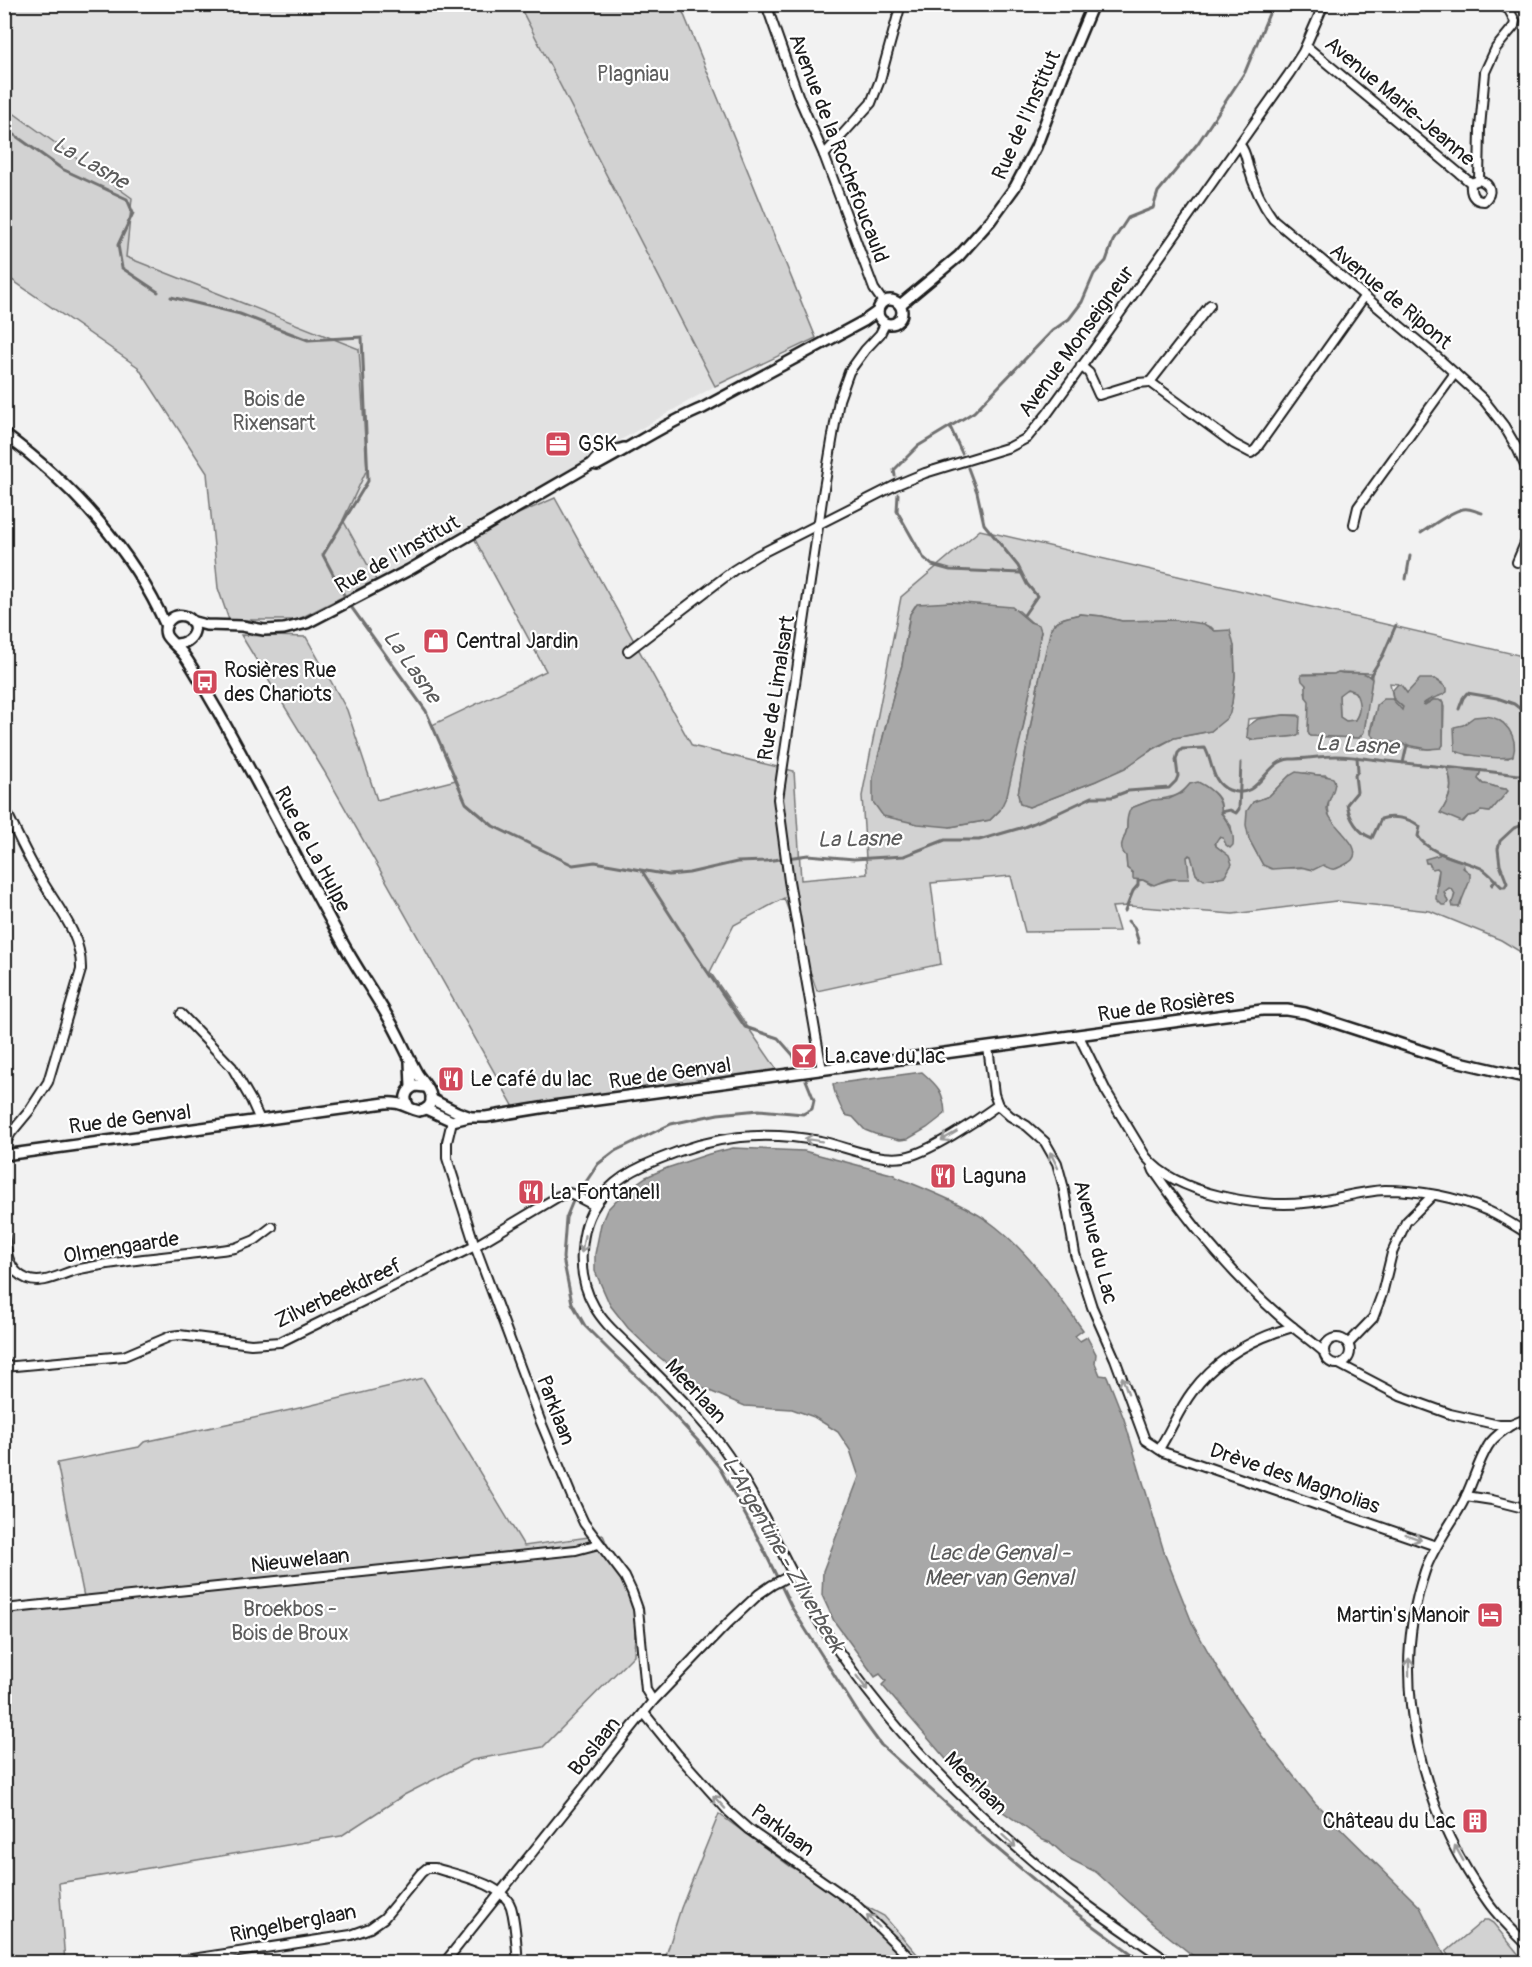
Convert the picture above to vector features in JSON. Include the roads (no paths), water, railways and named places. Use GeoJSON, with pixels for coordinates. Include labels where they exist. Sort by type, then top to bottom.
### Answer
{"type":"FeatureCollection","features":[{"type":"Feature","properties":{"kind":"street","name":"Avenue de la Rochefoucauld"},"geometry":{"type":"LineString","coordinates":[[766,4],[799,98],[824,155],[874,289],[883,302]]}},
{"type":"Feature","properties":{"kind":"street"},"geometry":{"type":"LineString","coordinates":[[824,155],[871,103],[880,80],[901,4]]}},
{"type":"Feature","properties":{"kind":"street","name":"Rue de l'Institut"},"geometry":{"type":"LineString","coordinates":[[900,305],[959,256],[991,220],[1015,187],[1036,147],[1093,4]]}},
{"type":"Feature","properties":{"kind":"street","name":"Avenue Monseigneur"},"geometry":{"type":"LineString","coordinates":[[628,651],[734,570],[758,555],[896,484],[1021,442],[1039,424],[1240,145],[1293,68],[1306,46],[1324,4]]}},
{"type":"Feature","properties":{"kind":"street"},"geometry":{"type":"LineString","coordinates":[[1479,180],[1480,128],[1485,72],[1496,48],[1514,26],[1515,21],[1509,10],[1500,4]]}},
{"type":"Feature","properties":{"kind":"street","name":"Avenue Marie-Jeanne"},"geometry":{"type":"LineString","coordinates":[[1306,46],[1471,183]]}},
{"type":"Feature","properties":{"kind":"street","name":"Avenue de Ripont"},"geometry":{"type":"LineString","coordinates":[[1240,145],[1269,213],[1282,227],[1483,399],[1504,426],[1527,472]]}},
{"type":"Feature","properties":{"kind":"street"},"geometry":{"type":"LineString","coordinates":[[1479,180],[1486,182],[1490,189],[1489,196],[1484,201],[1473,196],[1470,191],[1471,183],[1479,180]]}},
{"type":"Feature","properties":{"kind":"street"},"geometry":{"type":"LineString","coordinates":[[1081,366],[1089,373],[1099,395],[1138,383],[1150,382],[1234,444],[1251,453],[1364,297]]}},
{"type":"Feature","properties":{"kind":"street"},"geometry":{"type":"LineString","coordinates":[[890,300],[900,305],[902,312],[899,319],[885,324],[878,311],[883,302],[890,300]]}},
{"type":"Feature","properties":{"kind":"street"},"geometry":{"type":"LineString","coordinates":[[1150,382],[1210,304]]}},
{"type":"Feature","properties":{"kind":"street","name":"Rue de l'Institut"},"geometry":{"type":"LineString","coordinates":[[191,621],[206,625],[274,630],[307,623],[409,570],[592,464],[597,465],[854,327],[878,311]]}},
{"type":"Feature","properties":{"kind":"street","name":"Rue de Limalsart"},"geometry":{"type":"LineString","coordinates":[[822,1070],[784,850],[778,799],[779,786],[818,525],[841,393],[849,372],[885,324]]}},
{"type":"Feature","properties":{"kind":"street"},"geometry":{"type":"LineString","coordinates":[[1354,524],[1358,507],[1455,374]]}},
{"type":"Feature","properties":{"kind":"street"},"geometry":{"type":"LineString","coordinates":[[4,434],[42,463],[81,501],[119,546],[159,610],[166,626],[168,639],[175,644],[182,644],[206,625]]}},
{"type":"Feature","properties":{"kind":"street"},"geometry":{"type":"LineString","coordinates":[[1517,562],[1527,536]]}},
{"type":"Feature","properties":{"kind":"street"},"geometry":{"type":"LineString","coordinates":[[159,610],[174,617],[185,616],[191,621],[194,627],[186,658]]}},
{"type":"Feature","properties":{"kind":"street"},"geometry":{"type":"LineString","coordinates":[[166,626],[174,617]]}},
{"type":"Feature","properties":{"kind":"street","name":"Rue de La Hulpe"},"geometry":{"type":"LineString","coordinates":[[175,644],[186,658],[249,766],[341,940],[391,1023],[425,1087]]}},
{"type":"Feature","properties":{"kind":"street"},"geometry":{"type":"LineString","coordinates":[[4,807],[28,858],[76,937],[82,959],[62,1041],[48,1082],[4,1146]]}},
{"type":"Feature","properties":{"kind":"street","name":"Rue de Rosières"},"geometry":{"type":"LineString","coordinates":[[802,1073],[1262,1010],[1287,1010],[1447,1059],[1527,1078]]}},
{"type":"Feature","properties":{"kind":"street"},"geometry":{"type":"LineString","coordinates":[[181,1014],[232,1067],[260,1120]]}},
{"type":"Feature","properties":{"kind":"street"},"geometry":{"type":"LineString","coordinates":[[1079,1036],[1106,1091],[1179,1208],[1242,1280],[1324,1352],[1329,1361],[1400,1396],[1450,1414],[1490,1424],[1511,1425]]}},
{"type":"Feature","properties":{"kind":"street"},"geometry":{"type":"LineString","coordinates":[[988,1047],[994,1095],[998,1105]]}},
{"type":"Feature","properties":{"kind":"street","name":"Rue de La Hulpe"},"geometry":{"type":"LineString","coordinates":[[409,1057],[409,1091]]}},
{"type":"Feature","properties":{"kind":"street","name":"Rue de Genval"},"geometry":{"type":"LineString","coordinates":[[432,1099],[456,1112],[486,1117],[802,1073]]}},
{"type":"Feature","properties":{"kind":"street"},"geometry":{"type":"LineString","coordinates":[[421,1085],[429,1090],[432,1099],[426,1108],[419,1111],[394,1102],[421,1085]]}},
{"type":"Feature","properties":{"kind":"street"},"geometry":{"type":"LineString","coordinates":[[408,1106],[409,1091]]}},
{"type":"Feature","properties":{"kind":"street","name":"Rue de Genval"},"geometry":{"type":"LineString","coordinates":[[4,1155],[394,1102]]}},
{"type":"Feature","properties":{"kind":"street","name":"Meerlaan"},"geometry":{"type":"LineString","coordinates":[[998,1105],[921,1152],[904,1157],[870,1154],[822,1142],[784,1136],[754,1135],[716,1139],[688,1146],[642,1166],[618,1180],[607,1190],[588,1220],[580,1250],[581,1269],[595,1308],[607,1324],[687,1403],[719,1442],[759,1505],[793,1574],[824,1629],[859,1680],[895,1725],[947,1781],[1011,1842],[1065,1888],[1168,1962]]}},
{"type":"Feature","properties":{"kind":"street","name":"Avenue du Lac"},"geometry":{"type":"LineString","coordinates":[[998,1105],[1045,1142],[1057,1163],[1076,1254],[1092,1307],[1115,1359],[1145,1440]]}},
{"type":"Feature","properties":{"kind":"street"},"geometry":{"type":"LineString","coordinates":[[426,1108],[452,1121]]}},
{"type":"Feature","properties":{"kind":"street","name":"Rue de Genval"},"geometry":{"type":"LineString","coordinates":[[452,1121],[471,1116]]}},
{"type":"Feature","properties":{"kind":"street","name":"Parklaan"},"geometry":{"type":"LineString","coordinates":[[452,1121],[447,1142],[447,1158],[475,1246],[567,1486],[584,1523],[625,1577],[632,1592],[638,1609],[646,1690],[653,1701]]}},
{"type":"Feature","properties":{"kind":"street"},"geometry":{"type":"LineString","coordinates":[[1152,1164],[1192,1186],[1246,1201],[1303,1203],[1384,1190],[1433,1195],[1487,1210],[1527,1234]]}},
{"type":"Feature","properties":{"kind":"street","name":"Zilverbeekdreef"},"geometry":{"type":"LineString","coordinates":[[4,1367],[124,1356],[171,1336],[179,1335],[251,1344],[280,1342],[475,1246],[559,1196],[572,1194],[595,1206]]}},
{"type":"Feature","properties":{"kind":"street"},"geometry":{"type":"LineString","coordinates":[[1344,1342],[1373,1318],[1382,1294],[1392,1253],[1406,1222],[1433,1195]]}},
{"type":"Feature","properties":{"kind":"street","name":"Olmengaarde"},"geometry":{"type":"LineString","coordinates":[[4,1232],[7,1257],[11,1266],[17,1274],[36,1281],[46,1280],[76,1269],[105,1264],[235,1248],[255,1240],[272,1227]]}},
{"type":"Feature","properties":{"kind":"street"},"geometry":{"type":"LineString","coordinates":[[1159,1449],[1192,1392],[1218,1364],[1256,1340],[1293,1327]]}},
{"type":"Feature","properties":{"kind":"street"},"geometry":{"type":"LineString","coordinates":[[1312,1341],[1329,1341],[1337,1338],[1344,1342],[1350,1351],[1348,1358],[1339,1364]]}},
{"type":"Feature","properties":{"kind":"street"},"geometry":{"type":"LineString","coordinates":[[1324,1352],[1329,1341]]}},
{"type":"Feature","properties":{"kind":"street"},"geometry":{"type":"LineString","coordinates":[[1348,1358],[1365,1378]]}},
{"type":"Feature","properties":{"kind":"street"},"geometry":{"type":"LineString","coordinates":[[1527,1418],[1511,1425],[1488,1445],[1466,1496],[1436,1546],[1425,1570],[1413,1614],[1410,1637],[1409,1693],[1420,1760],[1437,1808],[1460,1856],[1489,1903],[1527,1946]]}},
{"type":"Feature","properties":{"kind":"street","name":"Drève des Magnolias"},"geometry":{"type":"LineString","coordinates":[[1145,1440],[1175,1456],[1436,1546]]}},
{"type":"Feature","properties":{"kind":"street"},"geometry":{"type":"LineString","coordinates":[[1466,1496],[1527,1509]]}},
{"type":"Feature","properties":{"kind":"street","name":"Nieuwelaan"},"geometry":{"type":"LineString","coordinates":[[4,1609],[576,1550],[599,1544]]}},
{"type":"Feature","properties":{"kind":"street","name":"Boslaan"},"geometry":{"type":"LineString","coordinates":[[445,1962],[653,1701],[728,1623],[772,1585],[793,1574]]}},
{"type":"Feature","properties":{"kind":"street","name":"Parklaan"},"geometry":{"type":"LineString","coordinates":[[644,1713],[729,1812],[748,1829],[854,1903],[914,1962]]}},
{"type":"Feature","properties":{"kind":"street","name":"Ringelberglaan"},"geometry":{"type":"LineString","coordinates":[[172,1962],[351,1935],[370,1928],[384,1918],[427,1868],[435,1868],[483,1883],[500,1892]]}},
{"type":"Feature","properties":{"kind":"street"},"geometry":{"type":"LineString","coordinates":[[500,1892],[510,1905],[518,1962]]}},
{"type":"Feature","properties":{"kind":"water"},"geometry":{"type":"Polygon","coordinates":[[[951,602],[1012,607],[1030,622],[1039,625],[1041,631],[1023,728],[1007,795],[1000,810],[990,820],[950,827],[918,824],[883,816],[873,802],[873,778],[902,665],[910,614],[917,604],[951,602]]]}},
{"type":"Feature","properties":{"kind":"water"},"geometry":{"type":"Polygon","coordinates":[[[1080,614],[1122,621],[1175,620],[1204,624],[1215,631],[1230,630],[1234,646],[1235,676],[1230,713],[1211,731],[1174,738],[1154,748],[1125,768],[1029,807],[1020,804],[1018,794],[1051,628],[1060,620],[1080,614]]]}},
{"type":"Feature","properties":{"kind":"water"},"geometry":{"type":"Polygon","coordinates":[[[1338,672],[1360,673],[1372,679],[1364,732],[1359,738],[1310,736],[1308,732],[1309,701],[1306,697],[1306,685],[1301,675],[1338,672]],[[1347,689],[1339,695],[1340,717],[1346,721],[1355,720],[1359,710],[1355,692],[1347,689]]]}},
{"type":"Feature","properties":{"kind":"water"},"geometry":{"type":"Polygon","coordinates":[[[1420,679],[1435,679],[1447,688],[1444,694],[1423,704],[1433,700],[1443,703],[1443,745],[1441,748],[1428,749],[1376,739],[1371,734],[1377,705],[1384,699],[1392,699],[1402,710],[1403,707],[1393,698],[1392,691],[1398,684],[1407,693],[1420,679]]]}},
{"type":"Feature","properties":{"kind":"water"},"geometry":{"type":"Polygon","coordinates":[[[1284,715],[1300,716],[1299,735],[1254,740],[1247,737],[1248,726],[1258,719],[1284,715]]]}},
{"type":"Feature","properties":{"kind":"water"},"geometry":{"type":"Polygon","coordinates":[[[1485,716],[1499,720],[1509,729],[1514,742],[1513,756],[1484,757],[1455,750],[1454,727],[1463,725],[1474,717],[1485,716]]]}},
{"type":"Feature","properties":{"kind":"water"},"geometry":{"type":"Polygon","coordinates":[[[1447,768],[1481,770],[1478,779],[1483,784],[1508,791],[1490,812],[1481,811],[1468,816],[1462,822],[1440,813],[1447,802],[1450,791],[1447,768]]]}},
{"type":"Feature","properties":{"kind":"water"},"geometry":{"type":"Polygon","coordinates":[[[1296,772],[1333,778],[1335,785],[1327,809],[1333,822],[1350,841],[1355,854],[1351,861],[1338,868],[1332,869],[1323,865],[1313,870],[1301,867],[1272,869],[1263,865],[1249,839],[1246,825],[1247,811],[1253,802],[1269,796],[1296,772]]]}},
{"type":"Feature","properties":{"kind":"water"},"geometry":{"type":"Polygon","coordinates":[[[1198,782],[1211,790],[1218,798],[1221,813],[1232,832],[1233,845],[1230,848],[1223,838],[1219,837],[1215,843],[1229,856],[1232,864],[1225,876],[1204,880],[1196,874],[1189,855],[1187,857],[1188,879],[1168,879],[1154,885],[1133,879],[1133,873],[1127,868],[1126,856],[1122,849],[1131,808],[1152,800],[1169,799],[1182,793],[1190,784],[1198,782]]]}},
{"type":"Feature","properties":{"kind":"water"},"geometry":{"type":"Polygon","coordinates":[[[1441,853],[1464,862],[1463,868],[1470,873],[1470,880],[1459,907],[1453,907],[1455,894],[1452,889],[1449,888],[1444,892],[1448,902],[1446,905],[1442,905],[1436,899],[1439,870],[1432,869],[1425,859],[1441,853]]]}},
{"type":"Feature","properties":{"kind":"water"},"geometry":{"type":"Polygon","coordinates":[[[922,1072],[939,1090],[945,1114],[908,1139],[900,1140],[865,1130],[853,1117],[845,1115],[833,1084],[922,1072]]]}},
{"type":"Feature","properties":{"kind":"water","name":"Lac de Genval - Meer van Genval"},"geometry":{"type":"Polygon","coordinates":[[[733,1148],[804,1151],[895,1175],[986,1220],[1009,1238],[1032,1262],[1083,1330],[1075,1336],[1080,1341],[1087,1337],[1096,1354],[1095,1363],[1100,1375],[1107,1376],[1124,1419],[1165,1555],[1193,1625],[1222,1676],[1262,1736],[1315,1803],[1420,1907],[1448,1962],[1201,1962],[1153,1924],[1096,1872],[1068,1858],[1051,1843],[1043,1840],[996,1807],[951,1765],[882,1685],[886,1681],[880,1674],[875,1677],[834,1621],[822,1595],[823,1571],[859,1477],[850,1450],[838,1432],[814,1417],[792,1409],[745,1406],[693,1384],[653,1352],[628,1328],[610,1305],[595,1271],[595,1254],[601,1224],[607,1210],[624,1192],[646,1177],[667,1168],[733,1148]]]}},
{"type":"Feature","properties":{"kind":"waterway"},"geometry":{"type":"LineString","coordinates":[[895,476],[894,470],[918,446],[974,412],[1052,331],[1069,319],[1082,302],[1094,274],[1106,261],[1113,241],[1128,218],[1153,208],[1158,192],[1198,143],[1245,72],[1273,4]]}},
{"type":"Feature","properties":{"kind":"waterway","name":"La Lasne"},"geometry":{"type":"LineString","coordinates":[[4,124],[9,131],[62,169],[127,199],[133,213],[118,245],[122,268],[158,292]]}},
{"type":"Feature","properties":{"kind":"waterway","name":"La Lasne"},"geometry":{"type":"LineString","coordinates":[[171,297],[240,314],[308,340],[362,337],[368,481],[323,555],[345,597]]}},
{"type":"Feature","properties":{"kind":"waterway"},"geometry":{"type":"LineString","coordinates":[[950,427],[962,453]]}},
{"type":"Feature","properties":{"kind":"waterway"},"geometry":{"type":"LineString","coordinates":[[968,468],[977,492],[984,524],[1018,566],[1027,584],[1037,596],[1024,615]]}},
{"type":"Feature","properties":{"kind":"waterway"},"geometry":{"type":"LineString","coordinates":[[898,494],[897,511],[923,557],[932,565],[950,570],[1021,573]]}},
{"type":"Feature","properties":{"kind":"waterway"},"geometry":{"type":"LineString","coordinates":[[1421,533],[1458,510],[1468,509],[1482,513]]}},
{"type":"Feature","properties":{"kind":"waterway"},"geometry":{"type":"LineString","coordinates":[[1406,579],[1410,556]]}},
{"type":"Feature","properties":{"kind":"waterway","name":"La Lasne"},"geometry":{"type":"LineString","coordinates":[[352,608],[426,711],[466,803],[493,826],[573,865],[595,862],[669,875],[737,862],[766,861],[808,855],[854,859],[904,856],[945,840],[979,840],[1024,827],[1092,797],[1112,797],[1128,791],[1169,788],[1178,776],[1176,760],[1182,749],[1205,748],[1219,782],[1223,787],[1239,792],[1255,786],[1281,761],[1330,756],[1358,757],[1528,776]]}},
{"type":"Feature","properties":{"kind":"waterway"},"geometry":{"type":"LineString","coordinates":[[1370,676],[1383,655],[1396,625]]}},
{"type":"Feature","properties":{"kind":"waterway"},"geometry":{"type":"LineString","coordinates":[[1459,709],[1467,693],[1497,698],[1514,704],[1528,715]]}},
{"type":"Feature","properties":{"kind":"waterway"},"geometry":{"type":"LineString","coordinates":[[1403,763],[1407,745]]}},
{"type":"Feature","properties":{"kind":"waterway"},"geometry":{"type":"LineString","coordinates":[[1357,757],[1358,771],[1355,775],[1357,792],[1347,804],[1355,824],[1362,833],[1372,838],[1381,819],[1390,817],[1407,819],[1420,827],[1418,836],[1430,847],[1446,856],[1481,868],[1502,887],[1505,887],[1507,883],[1500,865],[1498,849],[1500,841],[1514,828],[1528,823]]}},
{"type":"Feature","properties":{"kind":"waterway"},"geometry":{"type":"LineString","coordinates":[[1221,812],[1230,810],[1236,813],[1239,809],[1241,763]]}},
{"type":"Feature","properties":{"kind":"waterway"},"geometry":{"type":"LineString","coordinates":[[1528,791],[1524,801],[1528,804]]}},
{"type":"Feature","properties":{"kind":"waterway","name":"L'Argentine - Zilverbeek"},"geometry":{"type":"LineString","coordinates":[[642,871],[745,1027],[778,1038],[793,1055],[799,1068]]}},
{"type":"Feature","properties":{"kind":"waterway"},"geometry":{"type":"LineString","coordinates":[[1492,885],[1496,880]]}},
{"type":"Feature","properties":{"kind":"waterway"},"geometry":{"type":"LineString","coordinates":[[1125,911],[1138,881]]}},
{"type":"Feature","properties":{"kind":"waterway"},"geometry":{"type":"LineString","coordinates":[[1128,921],[1134,927],[1139,943]]}},
{"type":"Feature","properties":{"kind":"waterway","name":"L'Argentine - Zilverbeek"},"geometry":{"type":"LineString","coordinates":[[806,1080],[814,1100],[812,1109],[803,1114],[759,1110],[718,1114],[671,1124],[615,1151],[598,1164],[573,1201],[566,1218],[563,1258],[572,1303],[585,1326],[646,1385],[719,1467],[758,1538],[792,1608],[881,1745],[1057,1899],[1143,1962]]}},
{"type":"Feature","properties":{"kind":"place","name":"GSK"},"geometry":{"type":"Point","coordinates":[558,444]}},
{"type":"Feature","properties":{"kind":"place","name":"Central Jardin"},"geometry":{"type":"Point","coordinates":[436,641]}},
{"type":"Feature","properties":{"kind":"place","name":"Rosières Rue des Chariots"},"geometry":{"type":"Point","coordinates":[205,682]}},
{"type":"Feature","properties":{"kind":"place","name":"La cave du lac"},"geometry":{"type":"Point","coordinates":[804,1056]}},
{"type":"Feature","properties":{"kind":"place","name":"Le café du lac"},"geometry":{"type":"Point","coordinates":[451,1079]}},
{"type":"Feature","properties":{"kind":"place","name":"Laguna"},"geometry":{"type":"Point","coordinates":[943,1176]}},
{"type":"Feature","properties":{"kind":"place","name":"La Fontanell"},"geometry":{"type":"Point","coordinates":[531,1192]}},
{"type":"Feature","properties":{"kind":"place","name":"Martin's Manoir"},"geometry":{"type":"Point","coordinates":[1490,1615]}},
{"type":"Feature","properties":{"kind":"place","name":"Château du Lac"},"geometry":{"type":"Point","coordinates":[1475,1821]}},
{"type":"Feature","properties":{"kind":"park label","name":"Plagniau"},"geometry":{"type":"Point","coordinates":[633,74]}},
{"type":"Feature","properties":{"kind":"park label","name":"Bois de Rixensart"},"geometry":{"type":"Point","coordinates":[274,411]}},
{"type":"Feature","properties":{"kind":"park label","name":"Broekbos - Bois de Broux"},"geometry":{"type":"Point","coordinates":[290,1621]}}]}
